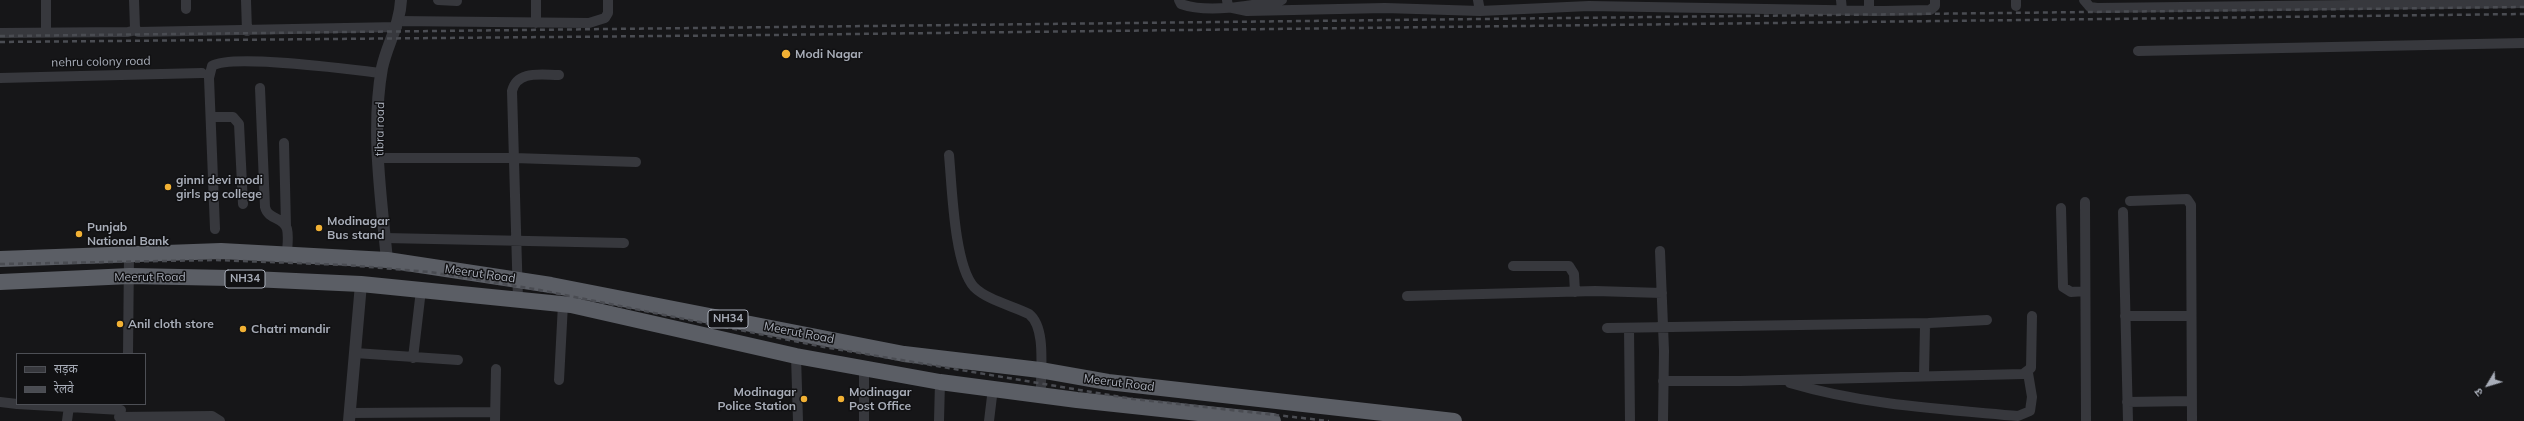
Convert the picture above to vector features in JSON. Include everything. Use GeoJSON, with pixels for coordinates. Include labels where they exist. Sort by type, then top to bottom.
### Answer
{"type":"FeatureCollection","features":[{"type":"Feature","properties":{"kind":"highway","name":"Meerut Road"},"geometry":{"type":"LineString","coordinates":[[0,259],[221,251],[387,260],[517,280],[904,354],[1040,370],[1097,381],[1454,421]]}},
{"type":"Feature","properties":{"kind":"highway","name":"Meerut Road"},"geometry":{"type":"LineString","coordinates":[[0,282],[130,276],[230,278],[361,284],[562,304],[796,356],[940,382],[1096,402],[1273,421]]}},
{"type":"Feature","properties":{"kind":"highway"},"geometry":{"type":"LineString","coordinates":[[1096,402],[1097,381]]}},
{"type":"Feature","properties":{"kind":"street"},"geometry":{"type":"LineString","coordinates":[[46,0],[46,33]]}},
{"type":"Feature","properties":{"kind":"street"},"geometry":{"type":"LineString","coordinates":[[134,0],[136,30]]}},
{"type":"Feature","properties":{"kind":"street"},"geometry":{"type":"LineString","coordinates":[[246,0],[247,31]]}},
{"type":"Feature","properties":{"kind":"street","name":"tibra road"},"geometry":{"type":"LineString","coordinates":[[387,260],[377,139],[382,73],[398,24],[401,0]]}},
{"type":"Feature","properties":{"kind":"street"},"geometry":{"type":"LineString","coordinates":[[438,0],[457,1]]}},
{"type":"Feature","properties":{"kind":"street"},"geometry":{"type":"LineString","coordinates":[[536,0],[536,23]]}},
{"type":"Feature","properties":{"kind":"street"},"geometry":{"type":"LineString","coordinates":[[0,33],[128,32],[136,30],[138,32],[247,31],[398,24],[600,22],[608,14],[608,0]]}},
{"type":"Feature","properties":{"kind":"street"},"geometry":{"type":"LineString","coordinates":[[1179,0],[1181,4],[1187,7],[1282,0]]}},
{"type":"Feature","properties":{"kind":"street"},"geometry":{"type":"LineString","coordinates":[[1478,0],[1480,11]]}},
{"type":"Feature","properties":{"kind":"street"},"geometry":{"type":"LineString","coordinates":[[1869,0],[1869,11]]}},
{"type":"Feature","properties":{"kind":"street"},"geometry":{"type":"LineString","coordinates":[[1228,3],[1247,10],[1385,8],[1480,11],[1502,5],[1589,3],[1841,5],[1869,11],[1930,10],[1935,6],[1935,0]]}},
{"type":"Feature","properties":{"kind":"street"},"geometry":{"type":"LineString","coordinates":[[2084,0],[2090,7],[2097,8],[2323,2],[2523,2]]}},
{"type":"Feature","properties":{"kind":"street"},"geometry":{"type":"LineString","coordinates":[[2138,51],[2524,43]]}},
{"type":"Feature","properties":{"kind":"street"},"geometry":{"type":"LineString","coordinates":[[215,229],[212,117],[208,78],[209,70],[216,63],[288,63],[382,73]]}},
{"type":"Feature","properties":{"kind":"street","name":"nehru colony road"},"geometry":{"type":"LineString","coordinates":[[0,78],[202,73]]}},
{"type":"Feature","properties":{"kind":"street"},"geometry":{"type":"LineString","coordinates":[[518,300],[512,90],[514,82],[526,76],[559,75]]}},
{"type":"Feature","properties":{"kind":"street"},"geometry":{"type":"LineString","coordinates":[[260,88],[265,208],[270,217],[286,226]]}},
{"type":"Feature","properties":{"kind":"street"},"geometry":{"type":"LineString","coordinates":[[212,117],[233,117],[239,124],[243,204]]}},
{"type":"Feature","properties":{"kind":"street"},"geometry":{"type":"LineString","coordinates":[[284,143],[287,255]]}},
{"type":"Feature","properties":{"kind":"street"},"geometry":{"type":"LineString","coordinates":[[949,155],[954,220],[967,276],[980,292],[1035,318],[1040,336],[1041,395]]}},
{"type":"Feature","properties":{"kind":"street"},"geometry":{"type":"LineString","coordinates":[[378,158],[514,158],[636,162]]}},
{"type":"Feature","properties":{"kind":"street"},"geometry":{"type":"LineString","coordinates":[[2130,201],[2182,199],[2190,202],[2192,209],[2192,421]]}},
{"type":"Feature","properties":{"kind":"street"},"geometry":{"type":"LineString","coordinates":[[2085,202],[2086,421]]}},
{"type":"Feature","properties":{"kind":"street"},"geometry":{"type":"LineString","coordinates":[[2061,208],[2063,288],[2072,292],[2085,291]]}},
{"type":"Feature","properties":{"kind":"street"},"geometry":{"type":"LineString","coordinates":[[2123,212],[2128,421]]}},
{"type":"Feature","properties":{"kind":"street"},"geometry":{"type":"LineString","coordinates":[[384,238],[624,243]]}},
{"type":"Feature","properties":{"kind":"street"},"geometry":{"type":"LineString","coordinates":[[1660,251],[1663,328],[1663,421]]}},
{"type":"Feature","properties":{"kind":"street"},"geometry":{"type":"LineString","coordinates":[[128,353],[130,276],[129,254]]}},
{"type":"Feature","properties":{"kind":"street"},"geometry":{"type":"LineString","coordinates":[[1513,266],[1570,266],[1574,274],[1575,292]]}},
{"type":"Feature","properties":{"kind":"street"},"geometry":{"type":"LineString","coordinates":[[361,284],[350,417],[495,416],[496,369]]}},
{"type":"Feature","properties":{"kind":"street"},"geometry":{"type":"LineString","coordinates":[[413,358],[422,290]]}},
{"type":"Feature","properties":{"kind":"street"},"geometry":{"type":"LineString","coordinates":[[1408,296],[1575,292],[1662,293]]}},
{"type":"Feature","properties":{"kind":"street"},"geometry":{"type":"LineString","coordinates":[[559,380],[562,304]]}},
{"type":"Feature","properties":{"kind":"street"},"geometry":{"type":"LineString","coordinates":[[1780,380],[1825,393],[1859,399],[2018,416],[2030,412],[2032,406],[2028,373],[2031,368],[2032,316]]}},
{"type":"Feature","properties":{"kind":"street"},"geometry":{"type":"LineString","coordinates":[[2125,316],[2191,316]]}},
{"type":"Feature","properties":{"kind":"street"},"geometry":{"type":"LineString","coordinates":[[1607,328],[1928,323],[1987,320]]}},
{"type":"Feature","properties":{"kind":"street"},"geometry":{"type":"LineString","coordinates":[[1924,376],[1924,331],[1925,326],[1928,323]]}},
{"type":"Feature","properties":{"kind":"street"},"geometry":{"type":"LineString","coordinates":[[1630,328],[1630,421]]}},
{"type":"Feature","properties":{"kind":"street"},"geometry":{"type":"LineString","coordinates":[[355,353],[458,360]]}},
{"type":"Feature","properties":{"kind":"street"},"geometry":{"type":"LineString","coordinates":[[796,356],[798,421]]}},
{"type":"Feature","properties":{"kind":"street"},"geometry":{"type":"LineString","coordinates":[[863,421],[864,369]]}},
{"type":"Feature","properties":{"kind":"street"},"geometry":{"type":"LineString","coordinates":[[1663,381],[1780,380],[2028,373]]}},
{"type":"Feature","properties":{"kind":"street"},"geometry":{"type":"LineString","coordinates":[[939,421],[940,382]]}},
{"type":"Feature","properties":{"kind":"street"},"geometry":{"type":"LineString","coordinates":[[990,421],[993,388]]}},
{"type":"Feature","properties":{"kind":"street"},"geometry":{"type":"LineString","coordinates":[[2128,402],[2192,401]]}},
{"type":"Feature","properties":{"kind":"street"},"geometry":{"type":"LineString","coordinates":[[0,402],[16,404]]}},
{"type":"Feature","properties":{"kind":"street"},"geometry":{"type":"LineString","coordinates":[[43,405],[69,406],[120,413],[212,416],[220,421]]}},
{"type":"Feature","properties":{"kind":"street"},"geometry":{"type":"LineString","coordinates":[[67,421],[69,406]]}},
{"type":"Feature","properties":{"kind":"railway"},"geometry":{"type":"LineString","coordinates":[[0,36],[2524,7]]}},
{"type":"Feature","properties":{"kind":"railway"},"geometry":{"type":"LineString","coordinates":[[0,42],[769,35],[2524,14]]}},
{"type":"Feature","properties":{"kind":"railway"},"geometry":{"type":"LineString","coordinates":[[0,264],[216,260],[346,265],[430,272],[540,290],[824,347],[1133,399],[1329,421]]}},
{"type":"Feature","properties":{"kind":"place","name":"Modi Nagar"},"geometry":{"type":"Point","coordinates":[786,54]}},
{"type":"Feature","properties":{"kind":"place","name":"ginni devi modi girls pg college"},"geometry":{"type":"Point","coordinates":[168,187]}},
{"type":"Feature","properties":{"kind":"place","name":"Modinagar Bus stand"},"geometry":{"type":"Point","coordinates":[319,228]}},
{"type":"Feature","properties":{"kind":"place","name":"Punjab National Bank"},"geometry":{"type":"Point","coordinates":[79,234]}},
{"type":"Feature","properties":{"kind":"place","name":"Anil cloth store"},"geometry":{"type":"Point","coordinates":[120,324]}},
{"type":"Feature","properties":{"kind":"place","name":"Chatri mandir"},"geometry":{"type":"Point","coordinates":[243,329]}},
{"type":"Feature","properties":{"kind":"place","name":"Modinagar Police Station"},"geometry":{"type":"Point","coordinates":[804,399]}},
{"type":"Feature","properties":{"kind":"place","name":"Modinagar Post Office"},"geometry":{"type":"Point","coordinates":[841,399]}}]}
